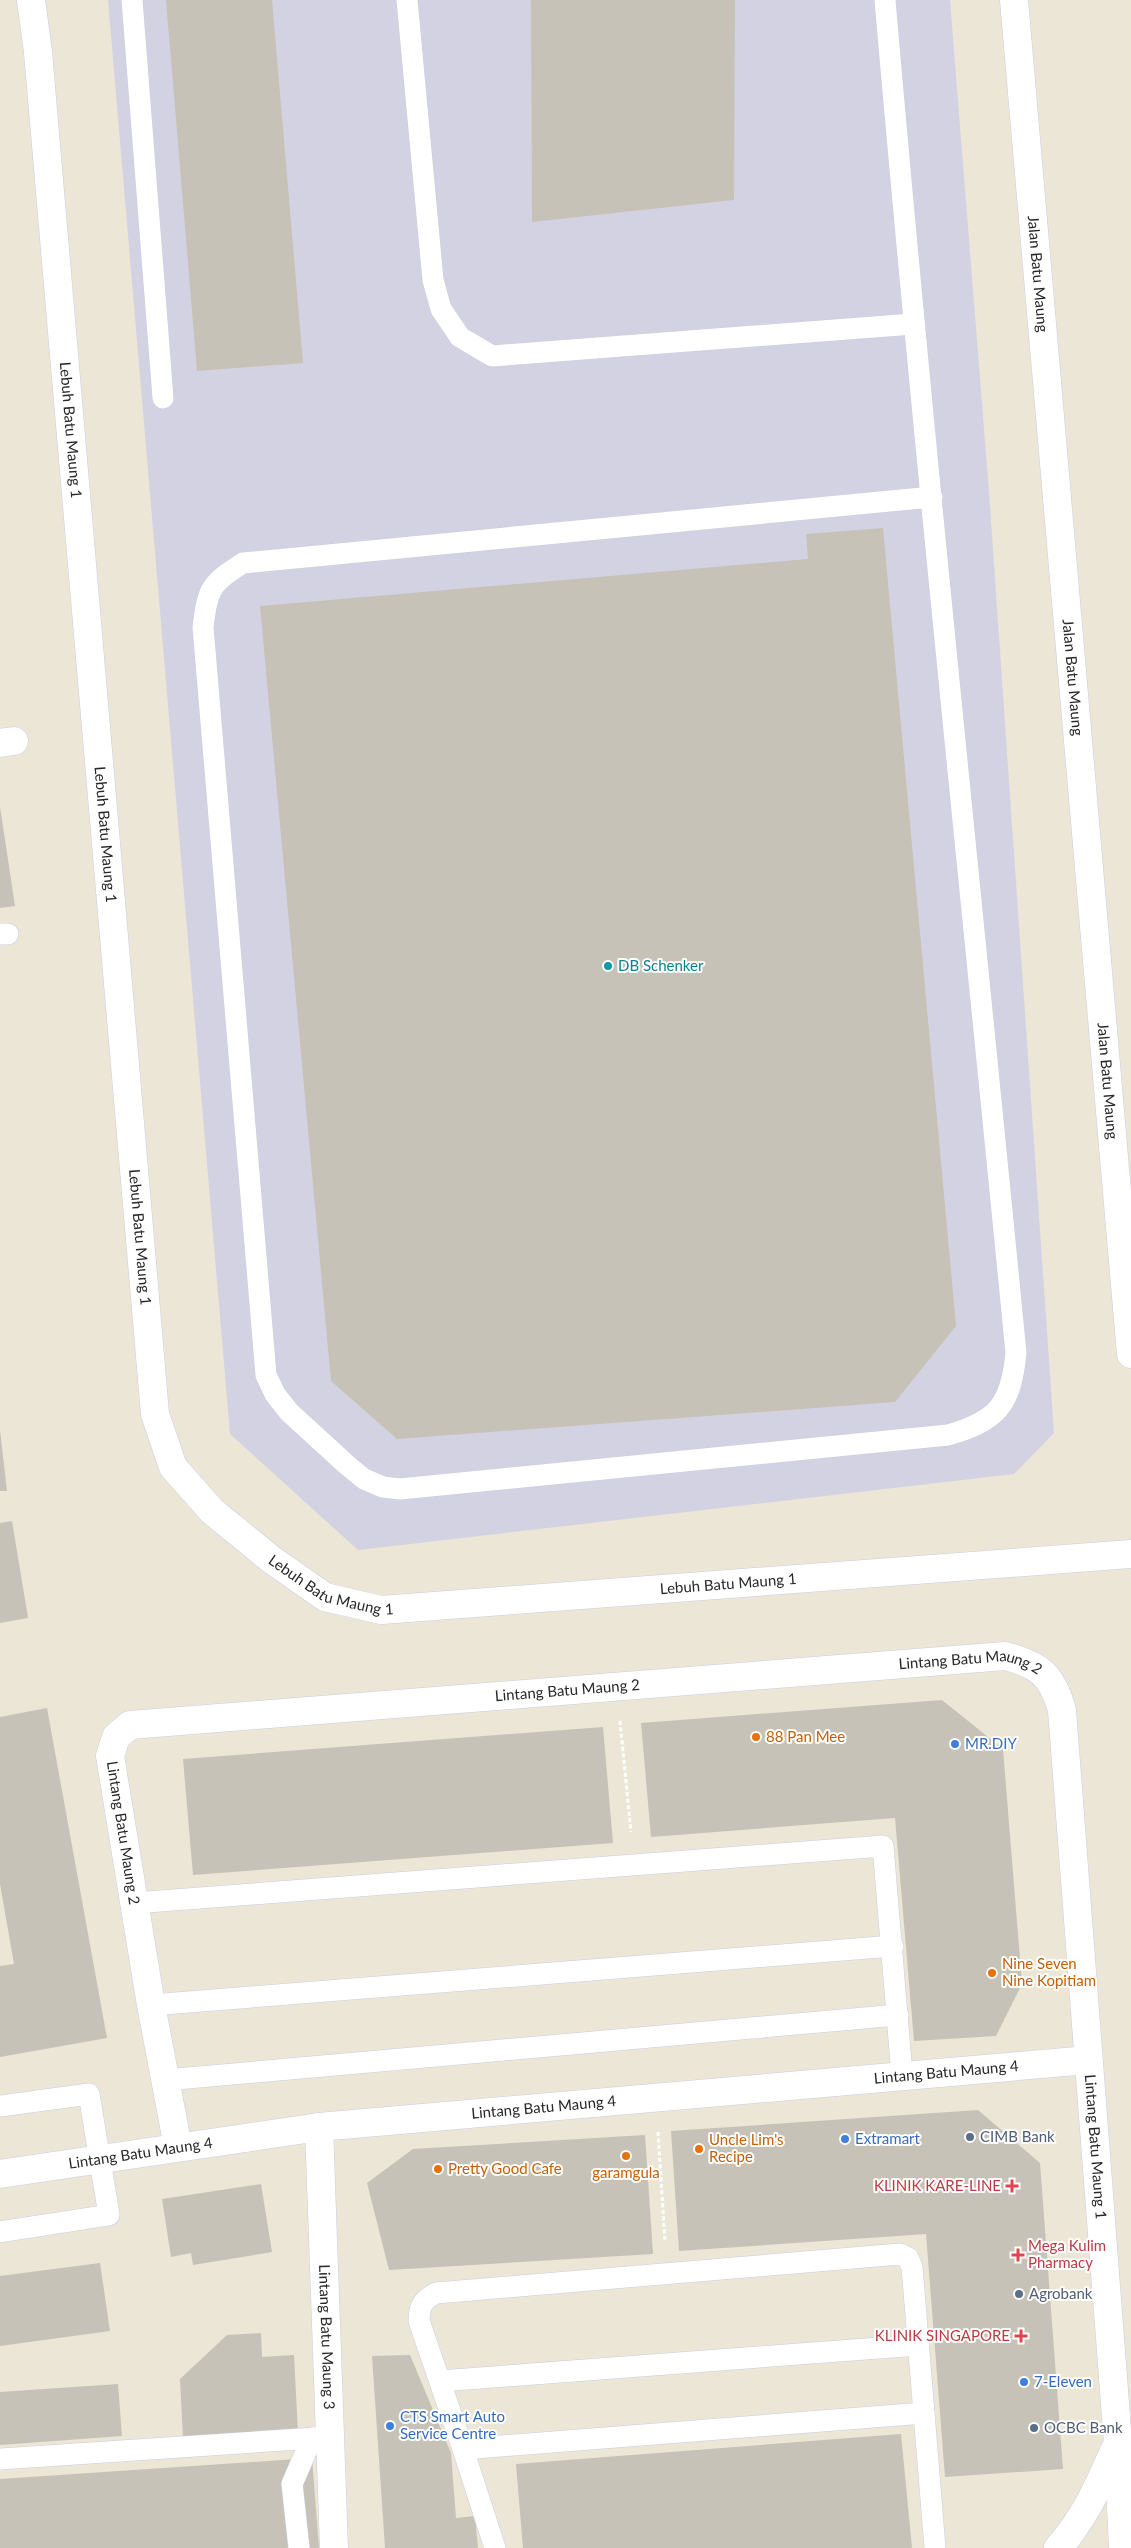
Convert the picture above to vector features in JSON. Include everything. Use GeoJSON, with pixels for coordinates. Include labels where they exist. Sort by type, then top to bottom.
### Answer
{"type":"FeatureCollection","features":[{"type":"Feature","properties":{"kind":"street","name":"Lebuh Batu Maung 1"},"geometry":{"type":"LineString","coordinates":[[31,0],[44,121],[155,1414],[173,1467],[212,1511],[272,1560],[325,1597],[381,1610],[1131,1554]]}},
{"type":"Feature","properties":{"kind":"street","name":"Jalan Batu Maung"},"geometry":{"type":"LineString","coordinates":[[1014,0],[1131,1354]]}},
{"type":"Feature","properties":{"kind":"street","name":"Lintang Batu Maung 2"},"geometry":{"type":"LineString","coordinates":[[178,2147],[151,2005],[110,1756],[116,1737],[130,1725],[1005,1656],[1025,1661],[1044,1672],[1055,1688],[1062,1710],[1088,2060]]}},
{"type":"Feature","properties":{"kind":"street","name":"Lintang Batu Maung 4"},"geometry":{"type":"LineString","coordinates":[[0,2174],[319,2126],[1088,2060]]}},
{"type":"Feature","properties":{"kind":"street","name":"Lintang Batu Maung 1"},"geometry":{"type":"LineString","coordinates":[[1088,2060],[1118,2443],[1123,2548]]}},
{"type":"Feature","properties":{"kind":"street","name":"Lintang Batu Maung 3"},"geometry":{"type":"LineString","coordinates":[[319,2126],[321,2438],[334,2548]]}},
{"type":"Feature","properties":{"kind":"street","name":"Lintang Batu Maung 1"},"geometry":{"type":"LineString","coordinates":[[1058,2548],[1076,2528],[1091,2503],[1118,2443]]}},
{"type":"Feature","properties":{"kind":"lane"},"geometry":{"type":"LineString","coordinates":[[132,0],[164,398]]}},
{"type":"Feature","properties":{"kind":"lane"},"geometry":{"type":"LineString","coordinates":[[408,0],[433,280],[441,309],[460,337],[492,356],[913,324]]}},
{"type":"Feature","properties":{"kind":"lane"},"geometry":{"type":"LineString","coordinates":[[885,0],[913,324],[932,497],[1016,1353],[1013,1382],[999,1408],[976,1427],[948,1436],[400,1489],[383,1487],[364,1479],[289,1412],[275,1394],[266,1375],[203,627],[206,599],[218,579],[243,563],[932,497]]}},
{"type":"Feature","properties":{"kind":"lane"},"geometry":{"type":"LineString","coordinates":[[134,1903],[883,1846],[893,1946],[902,2075]]}},
{"type":"Feature","properties":{"kind":"lane"},"geometry":{"type":"LineString","coordinates":[[151,2005],[893,1946]]}},
{"type":"Feature","properties":{"kind":"lane"},"geometry":{"type":"LineString","coordinates":[[165,2080],[898,2015]]}},
{"type":"Feature","properties":{"kind":"lane"},"geometry":{"type":"LineString","coordinates":[[0,2106],[89,2094],[109,2215],[0,2232]]}},
{"type":"Feature","properties":{"kind":"lane"},"geometry":{"type":"LineString","coordinates":[[495,2548],[419,2321],[419,2310],[422,2303],[436,2293],[900,2254],[908,2258],[912,2266],[935,2548]]}},
{"type":"Feature","properties":{"kind":"lane"},"geometry":{"type":"LineString","coordinates":[[440,2381],[919,2345]]}},
{"type":"Feature","properties":{"kind":"lane"},"geometry":{"type":"LineString","coordinates":[[463,2449],[924,2413]]}},
{"type":"Feature","properties":{"kind":"lane"},"geometry":{"type":"LineString","coordinates":[[0,2459],[321,2438]]}},
{"type":"Feature","properties":{"kind":"lane"},"geometry":{"type":"LineString","coordinates":[[298,2548],[292,2484],[321,2438]]}},
{"type":"Feature","properties":{"kind":"path"},"geometry":{"type":"LineString","coordinates":[[617,1687],[634,1865]]}},
{"type":"Feature","properties":{"kind":"path"},"geometry":{"type":"LineString","coordinates":[[656,2097],[667,2274]]}},
{"type":"Feature","properties":{"kind":"shaded area"},"geometry":{"type":"Polygon","coordinates":[[[108,0],[950,0],[989,492],[1054,1433],[1014,1474],[358,1550],[230,1434],[108,0]]]}},
{"type":"Feature","properties":{"kind":"building"},"geometry":{"type":"Polygon","coordinates":[[[166,0],[272,0],[303,363],[197,371],[166,0]]]}},
{"type":"Feature","properties":{"kind":"building"},"geometry":{"type":"Polygon","coordinates":[[[531,0],[735,0],[734,200],[532,222],[531,0]]]}},
{"type":"Feature","properties":{"kind":"building","name":"DB Schenker"},"geometry":{"type":"Polygon","coordinates":[[[883,528],[956,1326],[895,1402],[397,1439],[331,1381],[260,606],[808,559],[806,534],[883,528]]]}},
{"type":"Feature","properties":{"kind":"building"},"geometry":{"type":"Polygon","coordinates":[[[0,807],[15,906],[0,908],[0,807]]]}},
{"type":"Feature","properties":{"kind":"building"},"geometry":{"type":"Polygon","coordinates":[[[0,1430],[7,1491],[0,1491],[0,1430]]]}},
{"type":"Feature","properties":{"kind":"building"},"geometry":{"type":"Polygon","coordinates":[[[12,1521],[28,1618],[0,1623],[0,1523],[12,1521]]]}},
{"type":"Feature","properties":{"kind":"building"},"geometry":{"type":"Polygon","coordinates":[[[942,1700],[1003,1749],[1022,1984],[996,2036],[914,2041],[895,1818],[651,1837],[641,1723],[942,1700]]]}},
{"type":"Feature","properties":{"kind":"building"},"geometry":{"type":"Polygon","coordinates":[[[47,1708],[107,2038],[0,2057],[0,1966],[14,1964],[0,1884],[0,1717],[47,1708]]]}},
{"type":"Feature","properties":{"kind":"building"},"geometry":{"type":"Polygon","coordinates":[[[603,1727],[613,1843],[193,1875],[183,1759],[603,1727]]]}},
{"type":"Feature","properties":{"kind":"building"},"geometry":{"type":"Polygon","coordinates":[[[978,2110],[1040,2163],[1063,2469],[945,2477],[926,2234],[679,2251],[671,2131],[978,2110]]]}},
{"type":"Feature","properties":{"kind":"building"},"geometry":{"type":"Polygon","coordinates":[[[645,2135],[653,2254],[389,2270],[367,2183],[413,2149],[645,2135]]]}},
{"type":"Feature","properties":{"kind":"building"},"geometry":{"type":"Polygon","coordinates":[[[261,2184],[272,2252],[193,2265],[191,2253],[171,2257],[162,2199],[261,2184]]]}},
{"type":"Feature","properties":{"kind":"building"},"geometry":{"type":"Polygon","coordinates":[[[100,2263],[110,2331],[0,2346],[0,2276],[100,2263]]]}},
{"type":"Feature","properties":{"kind":"building"},"geometry":{"type":"Polygon","coordinates":[[[261,2333],[262,2357],[294,2355],[298,2433],[183,2438],[180,2379],[227,2335],[261,2333]]]}},
{"type":"Feature","properties":{"kind":"building"},"geometry":{"type":"Polygon","coordinates":[[[410,2355],[451,2453],[456,2518],[475,2516],[478,2548],[385,2548],[372,2356],[410,2355]]]}},
{"type":"Feature","properties":{"kind":"building"},"geometry":{"type":"Polygon","coordinates":[[[118,2384],[122,2436],[0,2445],[0,2392],[118,2384]]]}},
{"type":"Feature","properties":{"kind":"building"},"geometry":{"type":"Polygon","coordinates":[[[901,2434],[912,2548],[523,2548],[516,2464],[901,2434]]]}},
{"type":"Feature","properties":{"kind":"building"},"geometry":{"type":"Polygon","coordinates":[[[312,2458],[319,2548],[0,2548],[0,2479],[312,2458]]]}},
{"type":"Feature","properties":{"kind":"place","name":"DB Schenker"},"geometry":{"type":"Point","coordinates":[608,966]}},
{"type":"Feature","properties":{"kind":"place","name":"88 Pan Mee"},"geometry":{"type":"Point","coordinates":[756,1737]}},
{"type":"Feature","properties":{"kind":"place","name":"MR.DIY"},"geometry":{"type":"Point","coordinates":[955,1744]}},
{"type":"Feature","properties":{"kind":"place","name":"Nine Seven Nine Kopitiam"},"geometry":{"type":"Point","coordinates":[992,1973]}},
{"type":"Feature","properties":{"kind":"place","name":"CIMB Bank"},"geometry":{"type":"Point","coordinates":[970,2137]}},
{"type":"Feature","properties":{"kind":"place","name":"Extramart"},"geometry":{"type":"Point","coordinates":[845,2139]}},
{"type":"Feature","properties":{"kind":"place","name":"Uncle Lim's Recipe"},"geometry":{"type":"Point","coordinates":[699,2149]}},
{"type":"Feature","properties":{"kind":"place","name":"garamgula"},"geometry":{"type":"Point","coordinates":[626,2156]}},
{"type":"Feature","properties":{"kind":"place","name":"Pretty Good Cafe"},"geometry":{"type":"Point","coordinates":[438,2169]}},
{"type":"Feature","properties":{"kind":"place","name":"KLINIK KARE-LINE"},"geometry":{"type":"Point","coordinates":[1012,2186]}},
{"type":"Feature","properties":{"kind":"place","name":"Mega Kulim Pharmacy"},"geometry":{"type":"Point","coordinates":[1018,2255]}},
{"type":"Feature","properties":{"kind":"place","name":"Agrobank"},"geometry":{"type":"Point","coordinates":[1019,2294]}},
{"type":"Feature","properties":{"kind":"place","name":"KLINIK SINGAPORE"},"geometry":{"type":"Point","coordinates":[1021,2336]}},
{"type":"Feature","properties":{"kind":"place","name":"7-Eleven"},"geometry":{"type":"Point","coordinates":[1024,2382]}},
{"type":"Feature","properties":{"kind":"place","name":"CTS Smart Auto Service Centre"},"geometry":{"type":"Point","coordinates":[390,2426]}},
{"type":"Feature","properties":{"kind":"place","name":"OCBC Bank"},"geometry":{"type":"Point","coordinates":[1034,2428]}}]}
